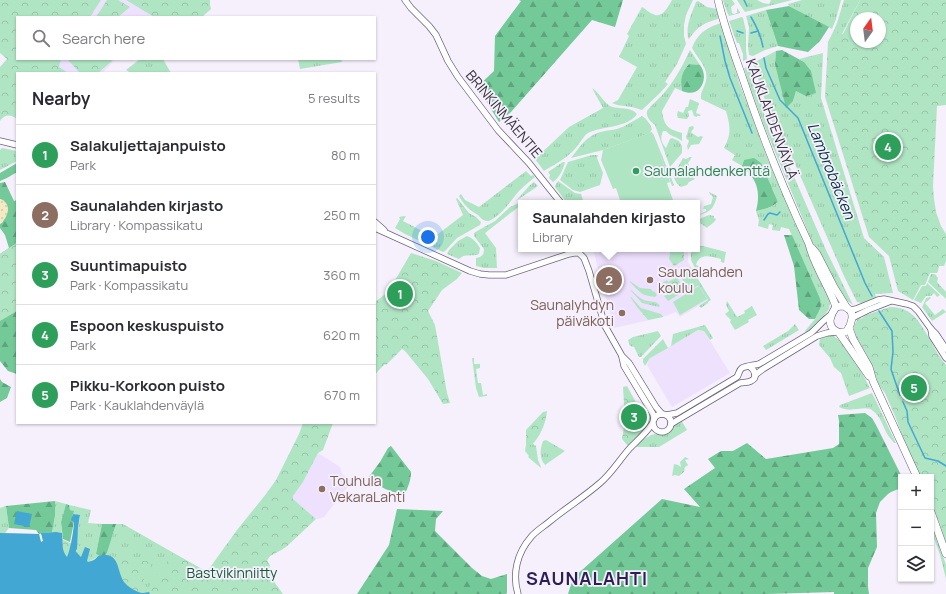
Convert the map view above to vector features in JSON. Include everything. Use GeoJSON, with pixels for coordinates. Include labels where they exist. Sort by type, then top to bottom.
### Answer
{"type":"FeatureCollection","features":[{"type":"Feature","properties":{"kind":"main road","name":"KAUKLAHDENVÄYLÄ"},"geometry":{"type":"LineString","coordinates":[[718,0],[751,105],[781,181],[809,244],[817,254],[834,287],[849,309]]}},
{"type":"Feature","properties":{"kind":"main road","name":"KAUKLAHDENVÄYLÄ"},"geometry":{"type":"LineString","coordinates":[[809,244],[810,252],[836,307]]}},
{"type":"Feature","properties":{"kind":"main road"},"geometry":{"type":"LineString","coordinates":[[838,332],[847,331],[852,318],[852,313],[849,309],[841,306],[836,307],[832,314],[830,322],[831,325],[838,332],[873,381]]}},
{"type":"Feature","properties":{"kind":"main road"},"geometry":{"type":"LineString","coordinates":[[849,328],[853,339],[869,367],[873,381],[916,474]]}},
{"type":"Feature","properties":{"kind":"main road"},"geometry":{"type":"LineString","coordinates":[[934,520],[946,554]]}},
{"type":"Feature","properties":{"kind":"street","name":"BRINKINMÄENTIE"},"geometry":{"type":"LineString","coordinates":[[405,0],[411,8],[430,26],[458,77],[498,130],[529,163],[559,200]]}},
{"type":"Feature","properties":{"kind":"street"},"geometry":{"type":"LineString","coordinates":[[0,141],[16,145]]}},
{"type":"Feature","properties":{"kind":"street"},"geometry":{"type":"LineString","coordinates":[[376,223],[385,232]]}},
{"type":"Feature","properties":{"kind":"street"},"geometry":{"type":"LineString","coordinates":[[376,228],[470,271],[485,275],[506,275],[576,252]]}},
{"type":"Feature","properties":{"kind":"street"},"geometry":{"type":"LineString","coordinates":[[580,252],[584,258],[589,271],[605,326],[622,356],[629,363],[656,407],[670,418],[671,424],[667,432],[650,434],[640,439]]}},
{"type":"Feature","properties":{"kind":"street"},"geometry":{"type":"LineString","coordinates":[[849,309],[860,308],[884,299],[913,306],[946,349]]}},
{"type":"Feature","properties":{"kind":"street"},"geometry":{"type":"LineString","coordinates":[[852,318],[891,301]]}},
{"type":"Feature","properties":{"kind":"street"},"geometry":{"type":"LineString","coordinates":[[518,594],[515,582],[516,566],[520,553],[528,540],[539,529],[602,482],[640,439],[658,415],[677,412],[733,380],[744,367],[760,364],[811,333],[832,314]]}},
{"type":"Feature","properties":{"kind":"street"},"geometry":{"type":"LineString","coordinates":[[931,329],[932,336],[946,358]]}},
{"type":"Feature","properties":{"kind":"street"},"geometry":{"type":"LineString","coordinates":[[671,424],[736,385],[751,381],[755,375],[763,369],[817,336],[838,332]]}},
{"type":"Feature","properties":{"kind":"street"},"geometry":{"type":"LineString","coordinates":[[622,356],[624,366],[652,414],[653,428],[658,432]]}},
{"type":"Feature","properties":{"kind":"street"},"geometry":{"type":"LineString","coordinates":[[750,367],[754,371],[755,375]]}},
{"type":"Feature","properties":{"kind":"street"},"geometry":{"type":"LineString","coordinates":[[739,374],[741,379],[745,382]]}},
{"type":"Feature","properties":{"kind":"shaded area"},"geometry":{"type":"Polygon","coordinates":[[[101,0],[126,0],[152,16],[91,16],[101,0]]]}},
{"type":"Feature","properties":{"kind":"shaded area"},"geometry":{"type":"Polygon","coordinates":[[[61,60],[115,60],[103,72],[66,72],[58,67],[61,60]]]}},
{"type":"Feature","properties":{"kind":"shaded area","name":"Saunalahden koulu"},"geometry":{"type":"Polygon","coordinates":[[[594,252],[688,252],[688,262],[710,299],[680,317],[676,312],[663,317],[614,328],[594,252]]]}},
{"type":"Feature","properties":{"kind":"shaded area"},"geometry":{"type":"Polygon","coordinates":[[[698,330],[704,331],[730,373],[672,407],[647,365],[650,358],[698,330]]]}},
{"type":"Feature","properties":{"kind":"shaded area","name":"Touhula VekaraLahti"},"geometry":{"type":"Polygon","coordinates":[[[318,453],[340,467],[342,474],[352,481],[324,517],[316,519],[293,499],[293,496],[303,482],[318,453]]]}},
{"type":"Feature","properties":{"kind":"green space"},"geometry":{"type":"Polygon","coordinates":[[[0,0],[101,0],[91,16],[16,16],[16,60],[61,60],[59,67],[66,72],[16,72],[16,118],[13,116],[8,116],[4,117],[0,121],[0,67],[7,59],[0,53],[0,0]]]}},
{"type":"Feature","properties":{"kind":"green space"},"geometry":{"type":"Polygon","coordinates":[[[107,0],[118,0],[130,7],[119,16],[97,16],[107,0]]]}},
{"type":"Feature","properties":{"kind":"green space"},"geometry":{"type":"Polygon","coordinates":[[[126,0],[210,0],[211,9],[203,16],[152,16],[126,0]]]}},
{"type":"Feature","properties":{"kind":"green space"},"geometry":{"type":"Polygon","coordinates":[[[519,0],[623,0],[615,27],[592,20],[511,112],[499,122],[483,96],[476,88],[494,71],[495,36],[521,1],[519,0]]]}},
{"type":"Feature","properties":{"kind":"green space"},"geometry":{"type":"Polygon","coordinates":[[[672,0],[693,0],[686,15],[684,25],[686,44],[677,64],[665,82],[668,84],[642,110],[612,103],[618,100],[637,67],[619,57],[629,36],[627,34],[642,7],[656,15],[659,15],[664,12],[672,0]]]}},
{"type":"Feature","properties":{"kind":"green space"},"geometry":{"type":"Polygon","coordinates":[[[723,0],[732,0],[735,4],[731,7],[732,13],[737,13],[737,8],[740,13],[729,16],[723,0]]]}},
{"type":"Feature","properties":{"kind":"green space"},"geometry":{"type":"Polygon","coordinates":[[[737,0],[757,0],[769,4],[771,0],[792,0],[745,12],[737,0]]]}},
{"type":"Feature","properties":{"kind":"green space"},"geometry":{"type":"Polygon","coordinates":[[[802,0],[841,0],[832,29],[789,6],[788,4],[802,0]]]}},
{"type":"Feature","properties":{"kind":"green space"},"geometry":{"type":"Polygon","coordinates":[[[844,0],[860,0],[854,12],[850,12],[850,19],[842,34],[834,30],[844,0]]]}},
{"type":"Feature","properties":{"kind":"green space"},"geometry":{"type":"Polygon","coordinates":[[[860,0],[946,0],[946,105],[937,106],[933,186],[936,212],[941,226],[946,234],[946,261],[944,266],[939,266],[937,273],[930,273],[925,285],[921,285],[913,300],[898,291],[889,256],[869,237],[825,97],[828,42],[834,30],[843,34],[850,20],[850,48],[886,48],[886,12],[854,12],[860,0]]]}},
{"type":"Feature","properties":{"kind":"green space"},"geometry":{"type":"Polygon","coordinates":[[[698,1],[707,7],[717,9],[718,19],[702,26],[695,31],[689,39],[688,24],[696,2],[698,1]]]}},
{"type":"Feature","properties":{"kind":"green space"},"geometry":{"type":"Polygon","coordinates":[[[789,6],[829,27],[820,41],[808,52],[778,46],[766,10],[789,6]]]}},
{"type":"Feature","properties":{"kind":"green space"},"geometry":{"type":"Polygon","coordinates":[[[766,10],[778,46],[753,56],[749,55],[749,27],[746,16],[766,10]]]}},
{"type":"Feature","properties":{"kind":"green space"},"geometry":{"type":"Polygon","coordinates":[[[742,17],[746,31],[747,59],[743,61],[743,54],[739,43],[737,43],[729,21],[742,17]]]}},
{"type":"Feature","properties":{"kind":"green space"},"geometry":{"type":"Polygon","coordinates":[[[721,23],[739,82],[769,162],[820,280],[830,299],[829,309],[819,323],[807,333],[805,331],[804,332],[815,319],[820,310],[819,296],[789,229],[781,227],[780,231],[772,230],[773,225],[769,224],[768,229],[758,226],[759,220],[756,211],[771,207],[778,202],[773,190],[744,160],[742,166],[732,160],[735,155],[724,148],[730,130],[726,111],[701,99],[701,94],[706,80],[706,71],[692,48],[703,32],[721,23]]]}},
{"type":"Feature","properties":{"kind":"green space"},"geometry":{"type":"Polygon","coordinates":[[[690,50],[700,65],[689,64],[684,70],[681,83],[682,91],[675,88],[662,111],[664,120],[668,126],[673,130],[682,133],[682,141],[666,131],[663,131],[662,133],[662,142],[666,148],[670,139],[672,138],[679,141],[682,146],[682,153],[670,167],[655,125],[649,119],[647,111],[672,83],[690,50]]]}},
{"type":"Feature","properties":{"kind":"green space"},"geometry":{"type":"Polygon","coordinates":[[[782,50],[804,62],[811,71],[816,93],[806,96],[796,91],[793,101],[786,108],[775,64],[776,51],[782,50]]]}},
{"type":"Feature","properties":{"kind":"green space"},"geometry":{"type":"Polygon","coordinates":[[[776,51],[775,64],[793,101],[804,62],[799,59],[823,53],[821,98],[864,238],[884,257],[893,293],[875,294],[876,297],[862,303],[857,302],[844,276],[792,157],[774,128],[753,63],[776,51]]]}},
{"type":"Feature","properties":{"kind":"green space"},"geometry":{"type":"Polygon","coordinates":[[[68,60],[112,61],[99,72],[79,72],[68,60]]]}},
{"type":"Feature","properties":{"kind":"green space"},"geometry":{"type":"Polygon","coordinates":[[[139,60],[164,60],[170,72],[129,72],[126,70],[139,60]]]}},
{"type":"Feature","properties":{"kind":"green space"},"geometry":{"type":"Polygon","coordinates":[[[298,60],[341,60],[342,62],[300,69],[298,60]]]}},
{"type":"Feature","properties":{"kind":"green space"},"geometry":{"type":"Polygon","coordinates":[[[689,64],[700,65],[704,73],[703,82],[700,88],[697,91],[690,93],[682,91],[681,83],[684,70],[689,64]]]}},
{"type":"Feature","properties":{"kind":"green space"},"geometry":{"type":"Polygon","coordinates":[[[749,66],[769,129],[781,147],[826,250],[853,305],[846,300],[839,290],[814,246],[763,123],[744,68],[749,66]]]}},
{"type":"Feature","properties":{"kind":"green space"},"geometry":{"type":"Polygon","coordinates":[[[592,88],[610,106],[632,110],[637,114],[628,122],[588,133],[569,155],[544,171],[535,159],[569,127],[603,108],[592,88]]]}},
{"type":"Feature","properties":{"kind":"green space"},"geometry":{"type":"Polygon","coordinates":[[[690,99],[699,103],[696,113],[701,115],[697,117],[694,116],[692,110],[688,111],[689,116],[687,119],[678,118],[678,111],[683,113],[686,107],[688,107],[690,99]]]}},
{"type":"Feature","properties":{"kind":"green space"},"geometry":{"type":"Polygon","coordinates":[[[642,116],[647,120],[652,129],[650,133],[603,150],[571,158],[585,141],[593,135],[599,132],[620,128],[642,116]]]}},
{"type":"Feature","properties":{"kind":"green space"},"geometry":{"type":"Polygon","coordinates":[[[693,126],[694,128],[691,132],[698,137],[703,137],[699,144],[691,145],[688,150],[687,146],[689,141],[686,138],[689,127],[693,126]]]}},
{"type":"Feature","properties":{"kind":"green space","name":"Saunalahdenkenttä"},"geometry":{"type":"Polygon","coordinates":[[[652,132],[670,182],[667,183],[673,200],[620,200],[616,188],[613,189],[601,160],[603,150],[652,132]]]}},
{"type":"Feature","properties":{"kind":"green space"},"geometry":{"type":"Polygon","coordinates":[[[653,133],[674,185],[673,186],[652,134],[653,133]]]}},
{"type":"Feature","properties":{"kind":"green space"},"geometry":{"type":"Polygon","coordinates":[[[2,148],[16,151],[16,162],[0,170],[0,150],[2,148]]]}},
{"type":"Feature","properties":{"kind":"green space"},"geometry":{"type":"Polygon","coordinates":[[[592,155],[598,155],[597,158],[603,173],[600,185],[580,192],[573,190],[560,180],[568,162],[592,155]]]}},
{"type":"Feature","properties":{"kind":"green space"},"geometry":{"type":"Polygon","coordinates":[[[692,157],[688,163],[689,165],[687,169],[691,172],[690,175],[695,179],[687,185],[681,187],[674,178],[674,174],[683,158],[686,159],[692,157]]]}},
{"type":"Feature","properties":{"kind":"green space"},"geometry":{"type":"Polygon","coordinates":[[[754,158],[761,163],[778,202],[770,207],[756,211],[758,191],[751,176],[742,166],[744,160],[754,158]]]}},
{"type":"Feature","properties":{"kind":"green space"},"geometry":{"type":"Polygon","coordinates":[[[565,162],[562,171],[553,182],[549,178],[550,175],[548,172],[565,162]]]}},
{"type":"Feature","properties":{"kind":"green space"},"geometry":{"type":"Polygon","coordinates":[[[16,164],[16,173],[0,181],[0,173],[16,164]]]}},
{"type":"Feature","properties":{"kind":"green space"},"geometry":{"type":"Polygon","coordinates":[[[526,171],[531,176],[533,175],[535,177],[520,190],[502,211],[489,221],[483,220],[469,209],[459,196],[461,194],[465,200],[479,207],[526,171]]]}},
{"type":"Feature","properties":{"kind":"green space"},"geometry":{"type":"Polygon","coordinates":[[[558,181],[575,193],[581,194],[583,200],[565,200],[555,187],[558,181]]]}},
{"type":"Feature","properties":{"kind":"green space"},"geometry":{"type":"Polygon","coordinates":[[[5,182],[14,201],[16,200],[16,374],[8,371],[0,361],[0,254],[9,248],[5,235],[0,228],[0,224],[3,222],[4,201],[0,199],[0,183],[5,182]]]}},
{"type":"Feature","properties":{"kind":"green space"},"geometry":{"type":"Polygon","coordinates":[[[534,182],[538,186],[516,201],[529,186],[534,182]]]}},
{"type":"Feature","properties":{"kind":"green space"},"geometry":{"type":"Polygon","coordinates":[[[709,193],[717,196],[715,204],[709,211],[700,215],[706,211],[706,209],[703,209],[704,206],[711,204],[713,197],[709,193]]]}},
{"type":"Feature","properties":{"kind":"green space"},"geometry":{"type":"Polygon","coordinates":[[[457,198],[469,213],[481,222],[480,225],[457,238],[443,252],[395,228],[400,219],[399,217],[406,216],[403,221],[434,237],[463,215],[456,199],[457,198]]]}},
{"type":"Feature","properties":{"kind":"green space"},"geometry":{"type":"Polygon","coordinates":[[[518,203],[518,207],[485,233],[496,248],[497,268],[484,268],[476,266],[476,258],[480,257],[484,253],[484,249],[474,236],[474,233],[495,221],[510,207],[518,203]]]}},
{"type":"Feature","properties":{"kind":"green space"},"geometry":{"type":"Polygon","coordinates":[[[709,215],[714,216],[716,219],[707,228],[700,223],[700,219],[709,215]]]}},
{"type":"Feature","properties":{"kind":"green space"},"geometry":{"type":"Polygon","coordinates":[[[784,235],[792,235],[819,296],[821,305],[815,319],[809,319],[799,310],[794,266],[784,235]]]}},
{"type":"Feature","properties":{"kind":"green space"},"geometry":{"type":"Polygon","coordinates":[[[467,236],[473,239],[479,246],[479,254],[464,256],[459,259],[447,254],[458,241],[467,236]]]}},
{"type":"Feature","properties":{"kind":"green space"},"geometry":{"type":"Polygon","coordinates":[[[15,244],[16,245],[16,312],[0,321],[0,254],[15,244]]]}},
{"type":"Feature","properties":{"kind":"green space"},"geometry":{"type":"Polygon","coordinates":[[[700,246],[726,252],[724,263],[721,262],[721,259],[706,256],[700,258],[696,265],[699,266],[695,268],[691,260],[691,252],[700,252],[700,246]]]}},
{"type":"Feature","properties":{"kind":"green space"},"geometry":{"type":"Polygon","coordinates":[[[670,252],[684,252],[684,260],[674,266],[669,259],[670,252]]]}},
{"type":"Feature","properties":{"kind":"green space"},"geometry":{"type":"Polygon","coordinates":[[[411,253],[436,261],[462,273],[457,279],[442,290],[428,311],[435,325],[450,403],[443,404],[428,379],[402,349],[376,373],[376,301],[392,289],[394,282],[411,253]]]}},
{"type":"Feature","properties":{"kind":"green space"},"geometry":{"type":"Polygon","coordinates":[[[689,267],[711,300],[701,308],[699,306],[708,300],[689,270],[689,267]]]}},
{"type":"Feature","properties":{"kind":"green space"},"geometry":{"type":"Polygon","coordinates":[[[689,270],[699,285],[689,291],[680,275],[689,270]]]}},
{"type":"Feature","properties":{"kind":"green space"},"geometry":{"type":"Polygon","coordinates":[[[931,274],[935,274],[938,278],[937,282],[946,292],[946,299],[928,282],[931,274]]]}},
{"type":"Feature","properties":{"kind":"green space"},"geometry":{"type":"Polygon","coordinates":[[[677,277],[685,291],[668,301],[664,296],[668,294],[662,283],[667,280],[668,282],[677,277]]]}},
{"type":"Feature","properties":{"kind":"green space"},"geometry":{"type":"Polygon","coordinates":[[[630,281],[640,288],[651,289],[657,295],[655,297],[643,294],[638,291],[630,281]]]}},
{"type":"Feature","properties":{"kind":"green space"},"geometry":{"type":"Polygon","coordinates":[[[927,283],[940,295],[937,297],[934,293],[931,296],[926,296],[921,303],[914,300],[922,286],[926,286],[927,283]]]}},
{"type":"Feature","properties":{"kind":"green space"},"geometry":{"type":"Polygon","coordinates":[[[699,286],[707,299],[680,315],[673,302],[699,286]]]}},
{"type":"Feature","properties":{"kind":"green space"},"geometry":{"type":"Polygon","coordinates":[[[631,290],[642,299],[654,302],[660,306],[642,303],[631,290]]]}},
{"type":"Feature","properties":{"kind":"green space"},"geometry":{"type":"Polygon","coordinates":[[[630,297],[641,308],[661,314],[663,317],[648,320],[630,297]]]}},
{"type":"Feature","properties":{"kind":"green space"},"geometry":{"type":"Polygon","coordinates":[[[926,298],[931,298],[925,303],[935,315],[943,309],[946,312],[932,321],[922,307],[926,298]]]}},
{"type":"Feature","properties":{"kind":"green space"},"geometry":{"type":"Polygon","coordinates":[[[727,301],[737,317],[745,313],[744,311],[752,306],[757,315],[748,320],[749,322],[735,330],[730,322],[731,320],[725,314],[729,311],[726,305],[727,301]]]}},
{"type":"Feature","properties":{"kind":"green space"},"geometry":{"type":"Polygon","coordinates":[[[890,307],[905,310],[911,313],[920,323],[946,365],[946,543],[934,510],[934,474],[919,474],[885,393],[879,385],[869,359],[856,336],[854,326],[860,317],[861,319],[866,315],[890,307]]]}},
{"type":"Feature","properties":{"kind":"green space"},"geometry":{"type":"Polygon","coordinates":[[[795,324],[799,330],[766,350],[763,346],[788,331],[795,324]]]}},
{"type":"Feature","properties":{"kind":"green space"},"geometry":{"type":"Polygon","coordinates":[[[705,325],[713,338],[710,340],[704,331],[698,330],[671,346],[673,334],[705,325]]]}},
{"type":"Feature","properties":{"kind":"green space"},"geometry":{"type":"Polygon","coordinates":[[[658,331],[661,336],[641,357],[639,357],[634,347],[630,346],[628,340],[633,337],[658,331]]]}},
{"type":"Feature","properties":{"kind":"green space"},"geometry":{"type":"Polygon","coordinates":[[[832,335],[845,345],[859,366],[870,388],[849,396],[841,373],[834,367],[830,358],[819,345],[820,338],[832,335]]]}},
{"type":"Feature","properties":{"kind":"green space"},"geometry":{"type":"Polygon","coordinates":[[[663,339],[668,348],[650,358],[645,366],[643,359],[663,339]]]}},
{"type":"Feature","properties":{"kind":"green space"},"geometry":{"type":"Polygon","coordinates":[[[472,358],[474,358],[474,364],[480,364],[480,368],[476,369],[478,383],[481,383],[483,395],[487,394],[487,396],[479,397],[476,388],[472,358]]]}},
{"type":"Feature","properties":{"kind":"green space"},"geometry":{"type":"Polygon","coordinates":[[[0,379],[2,382],[11,387],[7,398],[0,402],[0,379]]]}},
{"type":"Feature","properties":{"kind":"green space"},"geometry":{"type":"Polygon","coordinates":[[[627,386],[644,417],[650,414],[651,418],[648,425],[628,446],[622,439],[625,421],[623,387],[627,386]]]}},
{"type":"Feature","properties":{"kind":"green space"},"geometry":{"type":"Polygon","coordinates":[[[872,393],[896,443],[894,443],[888,435],[877,415],[870,409],[848,410],[839,407],[840,405],[872,393]]]}},
{"type":"Feature","properties":{"kind":"green space"},"geometry":{"type":"Polygon","coordinates":[[[547,411],[544,425],[538,438],[532,445],[526,445],[526,430],[543,412],[547,411]]]}},
{"type":"Feature","properties":{"kind":"green space"},"geometry":{"type":"Polygon","coordinates":[[[865,413],[872,418],[900,474],[898,474],[898,489],[888,494],[880,502],[876,513],[877,547],[868,568],[869,594],[834,594],[834,592],[767,594],[568,594],[573,578],[662,499],[700,507],[684,489],[715,468],[708,459],[721,451],[733,451],[747,443],[766,459],[833,448],[839,444],[838,415],[865,413]]]}},
{"type":"Feature","properties":{"kind":"green space"},"geometry":{"type":"Polygon","coordinates":[[[681,420],[687,430],[659,447],[636,446],[651,435],[668,434],[681,420]]]}},
{"type":"Feature","properties":{"kind":"green space","name":"Bastvikinniitty"},"geometry":{"type":"Polygon","coordinates":[[[303,424],[333,424],[323,450],[318,453],[303,482],[293,496],[293,499],[316,519],[286,547],[270,556],[267,560],[275,583],[283,594],[150,594],[149,592],[146,594],[0,594],[0,533],[39,534],[41,542],[43,541],[41,533],[62,533],[63,540],[82,547],[91,547],[89,557],[90,561],[102,555],[124,557],[137,561],[150,561],[151,565],[141,586],[148,588],[173,553],[207,572],[237,530],[276,480],[303,424]]]}},
{"type":"Feature","properties":{"kind":"green space"},"geometry":{"type":"Polygon","coordinates":[[[546,440],[565,451],[545,465],[541,456],[541,450],[543,441],[546,440]]]}},
{"type":"Feature","properties":{"kind":"green space"},"geometry":{"type":"Polygon","coordinates":[[[533,444],[536,446],[541,468],[528,457],[529,456],[525,451],[526,445],[533,444]]]}},
{"type":"Feature","properties":{"kind":"green space"},"geometry":{"type":"Polygon","coordinates":[[[391,446],[411,472],[410,481],[405,494],[390,491],[368,478],[388,448],[391,446]]]}},
{"type":"Feature","properties":{"kind":"green space"},"geometry":{"type":"Polygon","coordinates":[[[685,457],[689,459],[685,460],[688,465],[685,467],[684,472],[679,476],[672,476],[674,464],[681,467],[680,462],[685,457]]]}},
{"type":"Feature","properties":{"kind":"green space"},"geometry":{"type":"Polygon","coordinates":[[[55,501],[66,504],[61,522],[62,533],[52,532],[55,516],[55,501]]]}},
{"type":"Feature","properties":{"kind":"green space"},"geometry":{"type":"Polygon","coordinates":[[[55,501],[55,516],[52,532],[39,534],[36,530],[9,528],[6,506],[55,501]]]}},
{"type":"Feature","properties":{"kind":"green space","name":"Bastvikinniitty"},"geometry":{"type":"Polygon","coordinates":[[[288,501],[283,549],[270,556],[267,560],[270,566],[150,594],[111,556],[105,555],[107,553],[116,524],[123,524],[207,572],[227,544],[288,501]]]}},
{"type":"Feature","properties":{"kind":"green space"},"geometry":{"type":"Polygon","coordinates":[[[66,504],[69,505],[70,510],[74,511],[72,517],[74,522],[70,542],[63,539],[61,522],[66,504]]]}},
{"type":"Feature","properties":{"kind":"green space"},"geometry":{"type":"Polygon","coordinates":[[[69,505],[91,510],[88,523],[102,524],[96,554],[100,556],[88,562],[78,551],[76,543],[80,516],[73,514],[73,511],[70,510],[69,505]]]}},
{"type":"Feature","properties":{"kind":"green space"},"geometry":{"type":"Polygon","coordinates":[[[6,506],[9,528],[5,533],[0,533],[0,508],[6,506]]]}},
{"type":"Feature","properties":{"kind":"green space"},"geometry":{"type":"Polygon","coordinates":[[[397,509],[443,511],[436,519],[435,531],[482,576],[491,579],[507,574],[507,593],[357,594],[389,545],[397,509]]]}},
{"type":"Feature","properties":{"kind":"green space"},"geometry":{"type":"Polygon","coordinates":[[[102,524],[116,524],[107,553],[100,556],[96,554],[102,524]]]}},
{"type":"Feature","properties":{"kind":"green space"},"geometry":{"type":"Polygon","coordinates":[[[934,530],[946,565],[946,579],[934,538],[934,530]]]}},
{"type":"Feature","properties":{"kind":"sand"},"geometry":{"type":"Polygon","coordinates":[[[0,199],[7,204],[8,211],[7,215],[0,224],[0,199]]]}},
{"type":"Feature","properties":{"kind":"water"},"geometry":{"type":"Polygon","coordinates":[[[17,511],[32,514],[29,527],[14,524],[17,511]]]}},
{"type":"Feature","properties":{"kind":"water"},"geometry":{"type":"Polygon","coordinates":[[[73,514],[80,515],[76,552],[81,557],[85,547],[90,549],[88,562],[101,555],[108,555],[112,557],[117,564],[125,584],[138,592],[149,592],[150,594],[0,594],[0,533],[39,534],[41,542],[43,541],[41,533],[62,533],[63,549],[67,557],[71,546],[74,522],[71,520],[73,514]]]}},
{"type":"Feature","properties":{"kind":"waterway","name":"Lambrobäcken"},"geometry":{"type":"LineString","coordinates":[[744,0],[747,6]]}},
{"type":"Feature","properties":{"kind":"waterway","name":"Lambrobäcken"},"geometry":{"type":"LineString","coordinates":[[751,17],[763,47]]}},
{"type":"Feature","properties":{"kind":"waterway"},"geometry":{"type":"LineString","coordinates":[[737,31],[743,33]]}},
{"type":"Feature","properties":{"kind":"waterway","name":"Lambrobäcken"},"geometry":{"type":"LineString","coordinates":[[751,33],[758,31]]}},
{"type":"Feature","properties":{"kind":"waterway"},"geometry":{"type":"LineString","coordinates":[[720,36],[730,78],[752,133]]}},
{"type":"Feature","properties":{"kind":"waterway","name":"Lambrobäcken"},"geometry":{"type":"LineString","coordinates":[[764,58],[766,68],[780,100],[798,118],[865,283],[872,296]]}},
{"type":"Feature","properties":{"kind":"waterway"},"geometry":{"type":"LineString","coordinates":[[764,220],[768,214],[770,213],[777,215],[780,212]]}},
{"type":"Feature","properties":{"kind":"waterway","name":"Lambrobäcken"},"geometry":{"type":"LineString","coordinates":[[879,311],[892,331],[893,352],[891,369],[900,395]]}},
{"type":"Feature","properties":{"kind":"waterway","name":"Lambrobäcken"},"geometry":{"type":"LineString","coordinates":[[903,402],[907,411],[908,422],[925,458],[938,461],[946,466]]}},
{"type":"Feature","properties":{"kind":"place","name":"Espoon keskuspuisto"},"geometry":{"type":"Point","coordinates":[888,147]}},
{"type":"Feature","properties":{"kind":"place","name":"Saunalahdenkenttä"},"geometry":{"type":"Point","coordinates":[636,171]}},
{"type":"Feature","properties":{"kind":"place","name":"Saunalahden kirjasto"},"geometry":{"type":"Point","coordinates":[609,280]}},
{"type":"Feature","properties":{"kind":"place","name":"Saunalahden koulu"},"geometry":{"type":"Point","coordinates":[650,280]}},
{"type":"Feature","properties":{"kind":"place","name":"Salakuljettajanpuisto"},"geometry":{"type":"Point","coordinates":[400,294]}},
{"type":"Feature","properties":{"kind":"place","name":"Saunalyhdyn päiväkoti"},"geometry":{"type":"Point","coordinates":[622,313]}},
{"type":"Feature","properties":{"kind":"place","name":"Pikku-Korkoon puisto"},"geometry":{"type":"Point","coordinates":[914,388]}},
{"type":"Feature","properties":{"kind":"place","name":"Suuntimapuisto"},"geometry":{"type":"Point","coordinates":[634,417]}},
{"type":"Feature","properties":{"kind":"place","name":"Touhula VekaraLahti"},"geometry":{"type":"Point","coordinates":[322,489]}},
{"type":"Feature","properties":{"kind":"district","name":"SAUNALAHTI"},"geometry":{"type":"Point","coordinates":[587,579]}}]}
